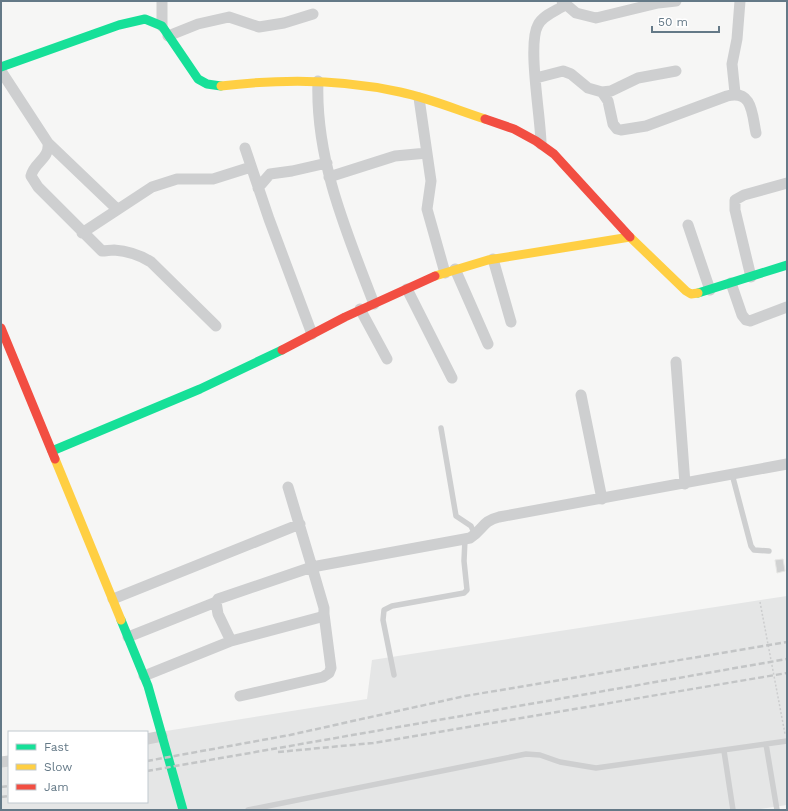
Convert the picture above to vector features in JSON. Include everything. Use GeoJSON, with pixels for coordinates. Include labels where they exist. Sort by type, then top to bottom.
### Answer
{"type":"FeatureCollection","features":[{"type":"Feature","properties":{"kind":"street"},"geometry":{"type":"LineString","coordinates":[[162,1],[162,26],[192,72],[198,79],[207,84],[218,86],[264,81],[318,82],[376,86],[506,125],[541,144],[576,177],[630,237],[686,291],[692,294],[710,290],[787,265]]}},
{"type":"Feature","properties":{"kind":"street"},"geometry":{"type":"LineString","coordinates":[[541,144],[534,44],[537,26],[547,15],[568,5],[583,16],[596,18],[658,3],[676,1]]}},
{"type":"Feature","properties":{"kind":"street"},"geometry":{"type":"LineString","coordinates":[[735,94],[732,64],[737,40],[740,1]]}},
{"type":"Feature","properties":{"kind":"street"},"geometry":{"type":"LineString","coordinates":[[168,36],[198,24],[229,17],[259,27],[277,25],[313,14]]}},
{"type":"Feature","properties":{"kind":"street"},"geometry":{"type":"LineString","coordinates":[[1,67],[133,20],[145,18],[162,26]]}},
{"type":"Feature","properties":{"kind":"street"},"geometry":{"type":"LineString","coordinates":[[536,78],[563,71],[571,74],[588,88],[602,92],[611,90],[638,78],[676,71]]}},
{"type":"Feature","properties":{"kind":"street"},"geometry":{"type":"LineString","coordinates":[[1,72],[48,143],[117,209]]}},
{"type":"Feature","properties":{"kind":"street"},"geometry":{"type":"LineString","coordinates":[[318,82],[318,114],[329,176],[335,199],[374,304]]}},
{"type":"Feature","properties":{"kind":"street"},"geometry":{"type":"LineString","coordinates":[[602,92],[608,101],[613,124],[621,130],[646,126],[700,104],[735,94],[743,95],[748,101],[756,134]]}},
{"type":"Feature","properties":{"kind":"street"},"geometry":{"type":"LineString","coordinates":[[419,98],[430,181],[428,209],[450,271],[488,344]]}},
{"type":"Feature","properties":{"kind":"street"},"geometry":{"type":"LineString","coordinates":[[48,143],[49,150],[47,156],[32,170],[31,176],[38,187],[82,233],[102,250],[133,253],[142,256],[151,262],[216,326]]}},
{"type":"Feature","properties":{"kind":"street"},"geometry":{"type":"LineString","coordinates":[[244,148],[312,334]]}},
{"type":"Feature","properties":{"kind":"street"},"geometry":{"type":"LineString","coordinates":[[329,176],[395,156],[427,153]]}},
{"type":"Feature","properties":{"kind":"street"},"geometry":{"type":"LineString","coordinates":[[258,188],[270,174],[292,171],[327,163]]}},
{"type":"Feature","properties":{"kind":"street"},"geometry":{"type":"LineString","coordinates":[[82,233],[152,187],[166,182],[186,178],[203,180],[213,179],[251,167]]}},
{"type":"Feature","properties":{"kind":"street"},"geometry":{"type":"LineString","coordinates":[[751,276],[735,210],[735,200],[744,195],[787,183]]}},
{"type":"Feature","properties":{"kind":"street"},"geometry":{"type":"LineString","coordinates":[[688,225],[710,290]]}},
{"type":"Feature","properties":{"kind":"street"},"geometry":{"type":"LineString","coordinates":[[52,451],[200,389],[278,352],[360,309],[450,271],[493,259],[630,237]]}},
{"type":"Feature","properties":{"kind":"street"},"geometry":{"type":"LineString","coordinates":[[493,259],[511,322]]}},
{"type":"Feature","properties":{"kind":"street"},"geometry":{"type":"LineString","coordinates":[[731,283],[742,316],[746,320],[750,321],[787,307]]}},
{"type":"Feature","properties":{"kind":"street"},"geometry":{"type":"LineString","coordinates":[[407,289],[452,378]]}},
{"type":"Feature","properties":{"kind":"street"},"geometry":{"type":"LineString","coordinates":[[360,309],[387,359]]}},
{"type":"Feature","properties":{"kind":"street"},"geometry":{"type":"LineString","coordinates":[[1,330],[144,676],[183,810]]}},
{"type":"Feature","properties":{"kind":"street"},"geometry":{"type":"LineString","coordinates":[[676,362],[685,484]]}},
{"type":"Feature","properties":{"kind":"street"},"geometry":{"type":"LineString","coordinates":[[581,395],[602,499]]}},
{"type":"Feature","properties":{"kind":"street"},"geometry":{"type":"LineString","coordinates":[[128,637],[216,602],[223,596],[312,567],[465,540],[475,535],[489,520],[787,464]]}},
{"type":"Feature","properties":{"kind":"street"},"geometry":{"type":"LineString","coordinates":[[240,696],[323,678],[329,673],[330,668],[324,614],[300,524],[288,487]]}},
{"type":"Feature","properties":{"kind":"street"},"geometry":{"type":"LineString","coordinates":[[113,599],[300,524]]}},
{"type":"Feature","properties":{"kind":"street"},"geometry":{"type":"LineString","coordinates":[[216,602],[218,614],[231,641]]}},
{"type":"Feature","properties":{"kind":"street"},"geometry":{"type":"LineString","coordinates":[[144,676],[231,641],[311,620],[321,617],[324,614]]}},
{"type":"Feature","properties":{"kind":"street"},"geometry":{"type":"LineString","coordinates":[[148,739],[162,736]]}},
{"type":"Feature","properties":{"kind":"lane"},"geometry":{"type":"LineString","coordinates":[[441,428],[456,516],[471,526],[475,535]]}},
{"type":"Feature","properties":{"kind":"lane"},"geometry":{"type":"LineString","coordinates":[[732,474],[751,546],[754,550],[769,551]]}},
{"type":"Feature","properties":{"kind":"lane"},"geometry":{"type":"LineString","coordinates":[[394,675],[383,620],[384,610],[392,606],[464,593],[467,590],[468,584],[464,561],[465,540]]}},
{"type":"Feature","properties":{"kind":"lane"},"geometry":{"type":"LineString","coordinates":[[248,810],[526,754],[540,755],[568,763],[596,768],[786,741]]}},
{"type":"Feature","properties":{"kind":"lane"},"geometry":{"type":"LineString","coordinates":[[766,744],[777,810]]}},
{"type":"Feature","properties":{"kind":"lane"},"geometry":{"type":"LineString","coordinates":[[724,751],[733,810]]}},
{"type":"Feature","properties":{"kind":"path"},"geometry":{"type":"LineString","coordinates":[[760,602],[786,741]]}},
{"type":"Feature","properties":{"kind":"shaded area"},"geometry":{"type":"Polygon","coordinates":[[[787,596],[787,805],[753,810],[1,810],[1,758],[8,756],[8,803],[148,803],[148,734],[367,699],[372,660],[787,596]]]}},
{"type":"Feature","properties":{"kind":"building"},"geometry":{"type":"Polygon","coordinates":[[[783,559],[785,571],[777,573],[775,560],[783,559]]]}},
{"type":"Feature","properties":{"kind":"railway"},"geometry":{"type":"LineString","coordinates":[[148,761],[290,735],[465,696],[787,642]]}},
{"type":"Feature","properties":{"kind":"railway"},"geometry":{"type":"LineString","coordinates":[[148,771],[787,659]]}},
{"type":"Feature","properties":{"kind":"railway"},"geometry":{"type":"LineString","coordinates":[[278,752],[373,743],[787,673]]}},
{"type":"Feature","properties":{"kind":"railway"},"geometry":{"type":"LineString","coordinates":[[1,787],[8,786]]}},
{"type":"Feature","properties":{"kind":"railway"},"geometry":{"type":"LineString","coordinates":[[1,797],[8,796]]}},
{"type":"Feature","properties":{"kind":"traffic: fast"},"geometry":{"type":"LineString","coordinates":[[1,67],[119,25],[145,19],[162,26],[198,79],[207,84],[221,86]]}},
{"type":"Feature","properties":{"kind":"traffic: fast"},"geometry":{"type":"LineString","coordinates":[[698,293],[787,265]]}},
{"type":"Feature","properties":{"kind":"traffic: fast"},"geometry":{"type":"LineString","coordinates":[[52,451],[200,389],[282,350]]}},
{"type":"Feature","properties":{"kind":"traffic: fast"},"geometry":{"type":"LineString","coordinates":[[121,620],[148,686],[183,810]]}},
{"type":"Feature","properties":{"kind":"traffic: slow"},"geometry":{"type":"LineString","coordinates":[[221,86],[288,81],[356,85],[411,95],[485,119]]}},
{"type":"Feature","properties":{"kind":"traffic: slow"},"geometry":{"type":"LineString","coordinates":[[435,276],[488,260],[630,237],[686,291],[691,294],[698,293]]}},
{"type":"Feature","properties":{"kind":"traffic: slow"},"geometry":{"type":"LineString","coordinates":[[55,459],[121,620]]}},
{"type":"Feature","properties":{"kind":"traffic: jam"},"geometry":{"type":"LineString","coordinates":[[485,119],[514,129],[536,141],[554,154],[630,237]]}},
{"type":"Feature","properties":{"kind":"traffic: jam"},"geometry":{"type":"LineString","coordinates":[[282,350],[345,317],[435,276]]}},
{"type":"Feature","properties":{"kind":"traffic: jam"},"geometry":{"type":"LineString","coordinates":[[1,328],[55,459]]}}]}
